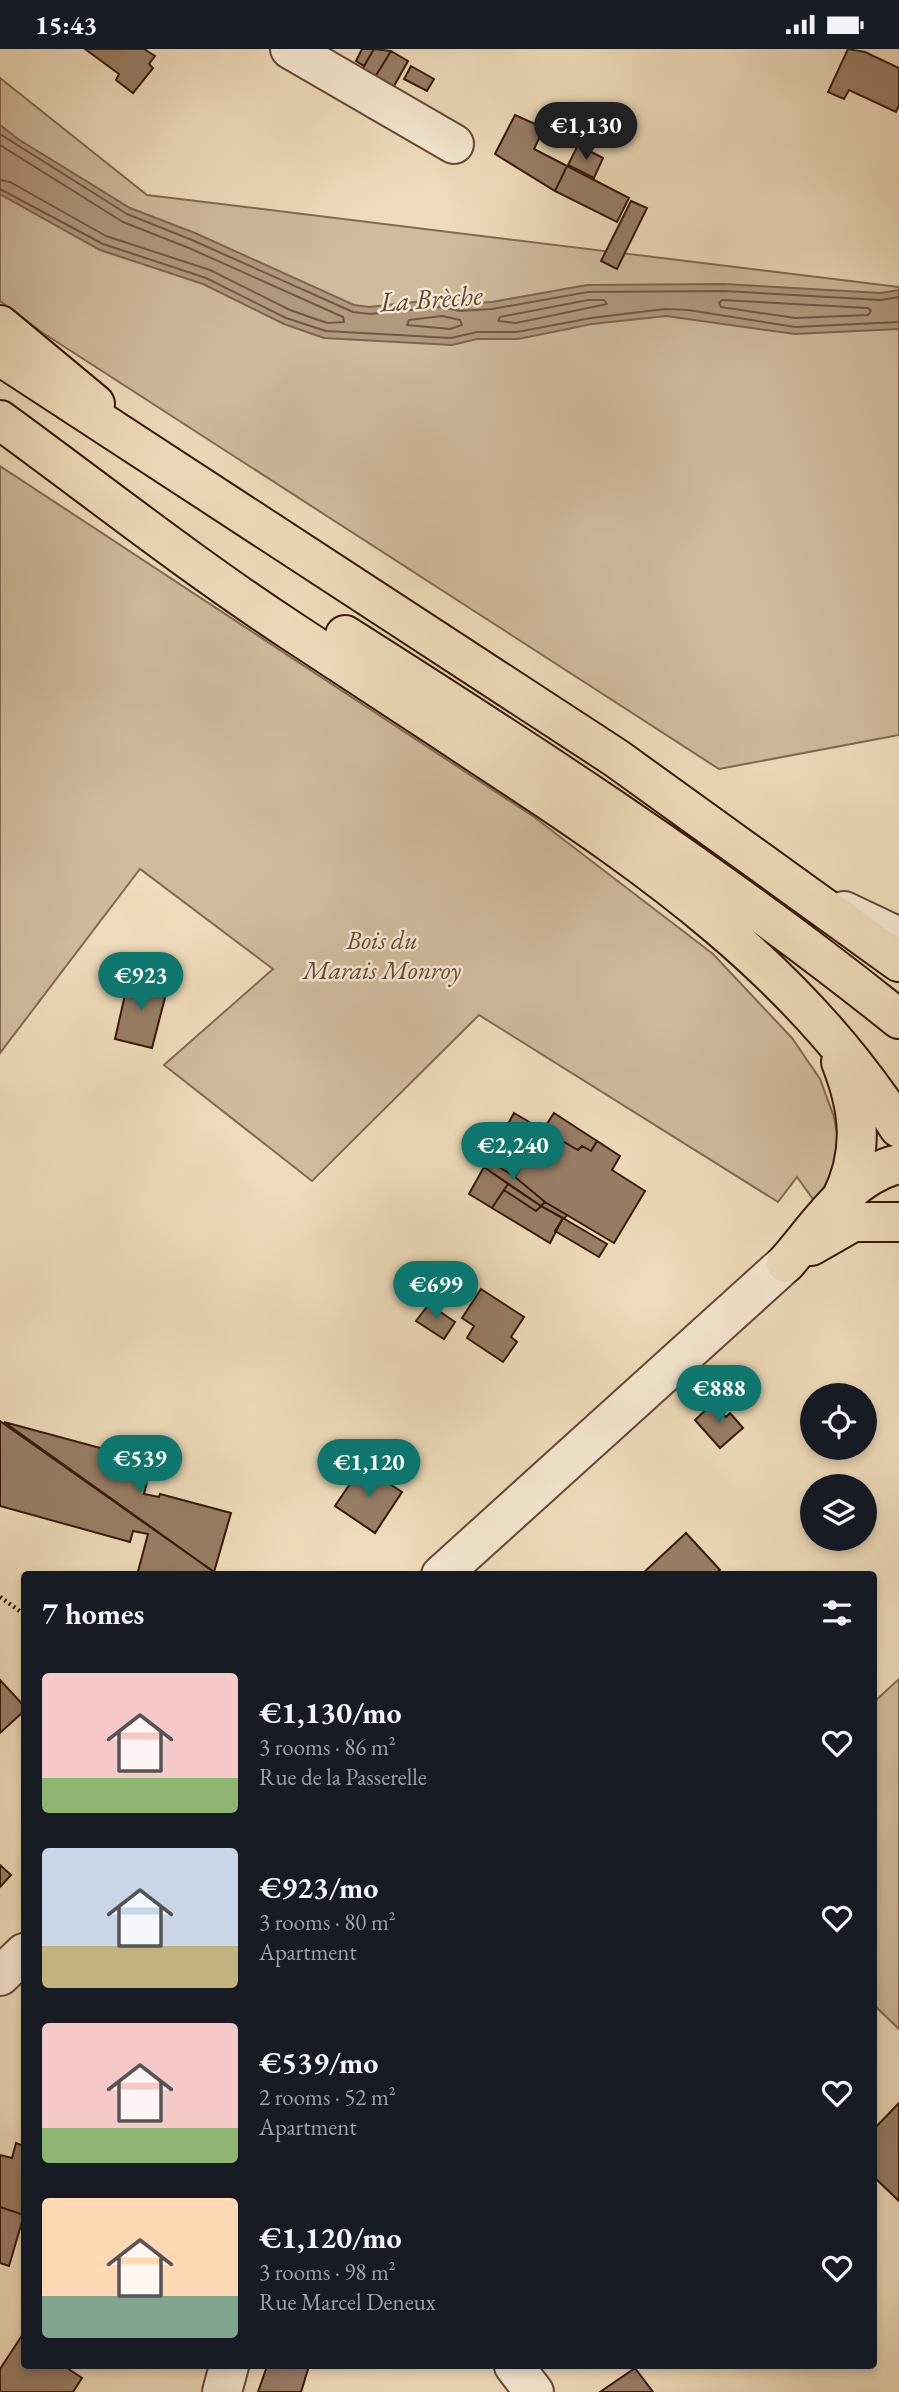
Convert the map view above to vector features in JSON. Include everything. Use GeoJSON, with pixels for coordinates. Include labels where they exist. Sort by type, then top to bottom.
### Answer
{"type":"FeatureCollection","features":[{"type":"Feature","properties":{"kind":"main road"},"geometry":{"type":"LineString","coordinates":[[0,325],[40,356],[154,456]]}},
{"type":"Feature","properties":{"kind":"main road"},"geometry":{"type":"LineString","coordinates":[[0,356],[616,758],[899,962]]}},
{"type":"Feature","properties":{"kind":"main road"},"geometry":{"type":"LineString","coordinates":[[0,410],[599,801],[737,897],[899,1019]]}},
{"type":"Feature","properties":{"kind":"main road"},"geometry":{"type":"LineString","coordinates":[[0,420],[273,619],[582,822],[645,867],[736,940],[779,981],[860,1073],[899,1128]]}},
{"type":"Feature","properties":{"kind":"main road"},"geometry":{"type":"LineString","coordinates":[[825,1033],[847,1076],[857,1119],[857,1157],[847,1211]]}},
{"type":"Feature","properties":{"kind":"main road"},"geometry":{"type":"LineString","coordinates":[[786,1263],[847,1211],[876,1172],[899,1164]]}},
{"type":"Feature","properties":{"kind":"main road"},"geometry":{"type":"LineString","coordinates":[[847,1211],[899,1197]]}},
{"type":"Feature","properties":{"kind":"main road"},"geometry":{"type":"LineString","coordinates":[[847,1211],[899,1222]]}},
{"type":"Feature","properties":{"kind":"street"},"geometry":{"type":"LineString","coordinates":[[290,49],[454,144]]}},
{"type":"Feature","properties":{"kind":"street"},"geometry":{"type":"LineString","coordinates":[[809,895],[899,937]]}},
{"type":"Feature","properties":{"kind":"street"},"geometry":{"type":"LineString","coordinates":[[444,1571],[786,1263]]}},
{"type":"Feature","properties":{"kind":"street"},"geometry":{"type":"LineString","coordinates":[[0,1976],[21,1956]]}},
{"type":"Feature","properties":{"kind":"street"},"geometry":{"type":"LineString","coordinates":[[222,2392],[228,2369]]}},
{"type":"Feature","properties":{"kind":"street"},"geometry":{"type":"LineString","coordinates":[[516,2369],[534,2392]]}},
{"type":"Feature","properties":{"kind":"path"},"geometry":{"type":"LineString","coordinates":[[0,1597],[21,1612]]}},
{"type":"Feature","properties":{"kind":"green space"},"geometry":{"type":"Polygon","coordinates":[[[0,78],[147,195],[899,287],[899,735],[719,769],[40,331],[0,301],[0,78]]]}},
{"type":"Feature","properties":{"kind":"green space","name":"Bois du Marais Monroy"},"geometry":{"type":"Polygon","coordinates":[[[0,466],[534,817],[713,954],[792,1038],[820,1079],[834,1117],[838,1140],[837,1166],[815,1202],[797,1177],[778,1202],[479,1015],[312,1181],[164,1065],[273,969],[140,869],[0,1053],[0,466]]]}},
{"type":"Feature","properties":{"kind":"green space"},"geometry":{"type":"Polygon","coordinates":[[[899,1679],[899,2029],[877,2008],[877,1699],[899,1679]]]}},
{"type":"Feature","properties":{"kind":"water","name":"La Brèche"},"geometry":{"type":"Polygon","coordinates":[[[0,125],[18,139],[130,208],[195,233],[354,305],[369,307],[442,299],[461,304],[492,302],[587,285],[724,284],[881,293],[899,290],[899,329],[795,334],[666,316],[592,324],[518,339],[477,339],[452,345],[324,338],[284,324],[203,284],[100,250],[0,194],[0,125]]]}},
{"type":"Feature","properties":{"kind":"building"},"geometry":{"type":"Polygon","coordinates":[[[85,49],[144,49],[155,56],[149,64],[153,68],[133,93],[116,80],[119,74],[85,49]]]}},
{"type":"Feature","properties":{"kind":"building"},"geometry":{"type":"Polygon","coordinates":[[[362,49],[374,49],[364,66],[356,61],[362,49]]]}},
{"type":"Feature","properties":{"kind":"building"},"geometry":{"type":"Polygon","coordinates":[[[374,49],[391,51],[372,82],[359,75],[374,49]]]}},
{"type":"Feature","properties":{"kind":"building"},"geometry":{"type":"Polygon","coordinates":[[[848,49],[865,52],[899,68],[899,105],[896,112],[849,90],[844,99],[828,92],[848,49]]]}},
{"type":"Feature","properties":{"kind":"building"},"geometry":{"type":"Polygon","coordinates":[[[391,51],[408,61],[390,93],[372,82],[391,51]]]}},
{"type":"Feature","properties":{"kind":"building"},"geometry":{"type":"Polygon","coordinates":[[[411,66],[434,79],[427,91],[404,79],[411,66]]]}},
{"type":"Feature","properties":{"kind":"building"},"geometry":{"type":"Polygon","coordinates":[[[515,115],[544,128],[534,149],[567,166],[555,191],[495,154],[515,115]]]}},
{"type":"Feature","properties":{"kind":"building"},"geometry":{"type":"Polygon","coordinates":[[[578,145],[603,158],[594,178],[568,165],[578,145]]]}},
{"type":"Feature","properties":{"kind":"building"},"geometry":{"type":"Polygon","coordinates":[[[567,166],[629,198],[617,222],[555,191],[567,166]]]}},
{"type":"Feature","properties":{"kind":"building"},"geometry":{"type":"Polygon","coordinates":[[[631,201],[647,208],[617,269],[601,261],[631,201]]]}},
{"type":"Feature","properties":{"kind":"building"},"geometry":{"type":"Polygon","coordinates":[[[129,977],[168,986],[152,1048],[115,1039],[129,977]]]}},
{"type":"Feature","properties":{"kind":"building"},"geometry":{"type":"Polygon","coordinates":[[[514,1113],[543,1130],[515,1177],[488,1160],[514,1113]]]}},
{"type":"Feature","properties":{"kind":"building"},"geometry":{"type":"Polygon","coordinates":[[[554,1113],[597,1141],[591,1151],[582,1146],[578,1150],[543,1130],[554,1113]]]}},
{"type":"Feature","properties":{"kind":"building"},"geometry":{"type":"Polygon","coordinates":[[[543,1130],[578,1150],[582,1146],[591,1151],[597,1141],[620,1156],[612,1170],[645,1191],[614,1243],[545,1202],[515,1177],[543,1130]]]}},
{"type":"Feature","properties":{"kind":"building"},"geometry":{"type":"Polygon","coordinates":[[[488,1160],[515,1177],[545,1202],[541,1206],[484,1167],[488,1160]]]}},
{"type":"Feature","properties":{"kind":"building"},"geometry":{"type":"Polygon","coordinates":[[[484,1167],[508,1184],[492,1208],[469,1194],[484,1167]]]}},
{"type":"Feature","properties":{"kind":"building"},"geometry":{"type":"Polygon","coordinates":[[[508,1184],[541,1206],[536,1211],[504,1190],[508,1184]]]}},
{"type":"Feature","properties":{"kind":"building"},"geometry":{"type":"Polygon","coordinates":[[[504,1190],[536,1211],[541,1206],[563,1218],[550,1243],[492,1208],[504,1190]]]}},
{"type":"Feature","properties":{"kind":"building"},"geometry":{"type":"Polygon","coordinates":[[[545,1202],[567,1215],[564,1219],[541,1206],[545,1202]]]}},
{"type":"Feature","properties":{"kind":"building"},"geometry":{"type":"Polygon","coordinates":[[[563,1218],[607,1244],[599,1257],[555,1231],[563,1218]]]}},
{"type":"Feature","properties":{"kind":"building"},"geometry":{"type":"Polygon","coordinates":[[[481,1289],[524,1317],[511,1337],[517,1342],[503,1362],[467,1338],[474,1326],[462,1318],[481,1289]]]}},
{"type":"Feature","properties":{"kind":"building"},"geometry":{"type":"Polygon","coordinates":[[[429,1304],[455,1322],[444,1339],[416,1321],[429,1304]]]}},
{"type":"Feature","properties":{"kind":"building"},"geometry":{"type":"Polygon","coordinates":[[[713,1403],[726,1417],[730,1413],[743,1428],[720,1448],[695,1420],[713,1403]]]}},
{"type":"Feature","properties":{"kind":"building"},"geometry":{"type":"Polygon","coordinates":[[[0,1421],[213,1571],[138,1571],[148,1534],[133,1531],[130,1542],[0,1506],[0,1421]]]}},
{"type":"Feature","properties":{"kind":"building"},"geometry":{"type":"Polygon","coordinates":[[[4,1422],[152,1462],[144,1494],[159,1497],[160,1494],[231,1513],[213,1571],[4,1422]]]}},
{"type":"Feature","properties":{"kind":"building"},"geometry":{"type":"Polygon","coordinates":[[[362,1466],[402,1492],[375,1533],[335,1506],[362,1466]]]}},
{"type":"Feature","properties":{"kind":"building"},"geometry":{"type":"Polygon","coordinates":[[[686,1533],[720,1570],[719,1571],[645,1571],[686,1533]]]}},
{"type":"Feature","properties":{"kind":"building"},"geometry":{"type":"Polygon","coordinates":[[[0,1680],[21,1703],[21,1714],[0,1733],[0,1680]]]}},
{"type":"Feature","properties":{"kind":"building"},"geometry":{"type":"Polygon","coordinates":[[[0,1865],[11,1875],[0,1887],[0,1865]]]}},
{"type":"Feature","properties":{"kind":"building"},"geometry":{"type":"Polygon","coordinates":[[[899,2103],[899,2201],[877,2180],[877,2126],[899,2103]]]}},
{"type":"Feature","properties":{"kind":"building"},"geometry":{"type":"Polygon","coordinates":[[[16,2143],[21,2145],[21,2214],[0,2207],[0,2155],[12,2158],[16,2143]]]}},
{"type":"Feature","properties":{"kind":"building"},"geometry":{"type":"Polygon","coordinates":[[[0,2207],[21,2214],[21,2225],[9,2266],[0,2263],[0,2207]]]}},
{"type":"Feature","properties":{"kind":"building"},"geometry":{"type":"Polygon","coordinates":[[[21,2337],[21,2369],[68,2369],[82,2378],[73,2392],[0,2392],[0,2369],[21,2337]]]}},
{"type":"Feature","properties":{"kind":"building"},"geometry":{"type":"Polygon","coordinates":[[[266,2369],[308,2369],[301,2392],[258,2392],[266,2369]]]}},
{"type":"Feature","properties":{"kind":"building"},"geometry":{"type":"Polygon","coordinates":[[[636,2369],[653,2392],[600,2392],[636,2369]]]}}]}
